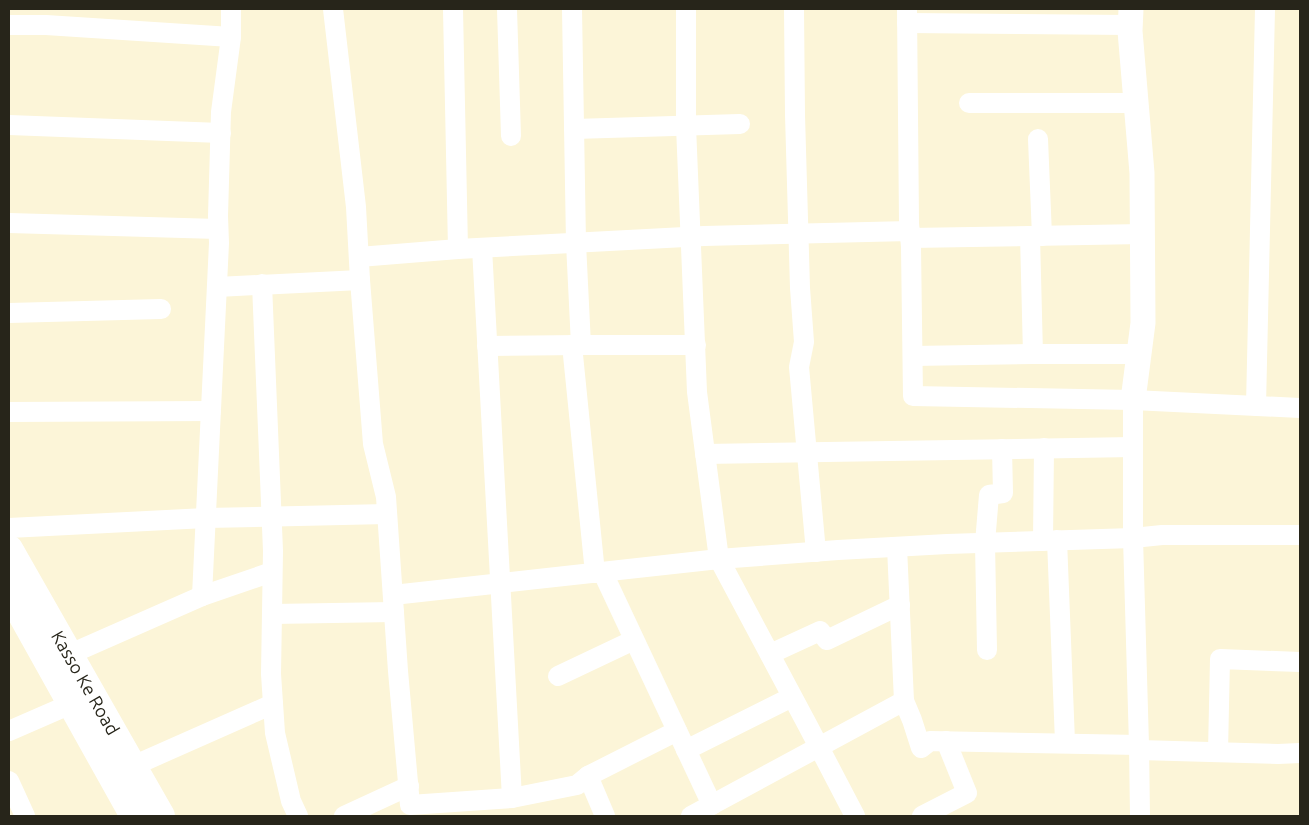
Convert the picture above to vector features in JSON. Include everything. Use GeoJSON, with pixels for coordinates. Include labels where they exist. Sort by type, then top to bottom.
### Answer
{"type":"FeatureCollection","features":[{"type":"Feature","properties":{"kind":"main road","name":"Kasso Ke Road"},"geometry":{"type":"LineString","coordinates":[[9,549],[161,816]]}},
{"type":"Feature","properties":{"kind":"main road","name":"Kasso Ke Road"},"geometry":{"type":"LineString","coordinates":[[9,592],[134,816]]}},
{"type":"Feature","properties":{"kind":"street"},"geometry":{"type":"LineString","coordinates":[[202,596],[219,243],[221,112],[231,37],[231,9]]}},
{"type":"Feature","properties":{"kind":"street"},"geometry":{"type":"LineString","coordinates":[[333,9],[356,206],[373,444],[386,496],[388,514],[410,805],[512,798],[577,785],[588,776],[677,731]]}},
{"type":"Feature","properties":{"kind":"street"},"geometry":{"type":"LineString","coordinates":[[453,9],[458,250]]}},
{"type":"Feature","properties":{"kind":"street"},"geometry":{"type":"LineString","coordinates":[[507,9],[511,136]]}},
{"type":"Feature","properties":{"kind":"street"},"geometry":{"type":"LineString","coordinates":[[572,9],[576,345],[599,573],[634,640],[686,750],[702,812],[904,701]]}},
{"type":"Feature","properties":{"kind":"street"},"geometry":{"type":"LineString","coordinates":[[686,9],[686,126],[697,392],[719,559],[854,816]]}},
{"type":"Feature","properties":{"kind":"street"},"geometry":{"type":"LineString","coordinates":[[794,9],[800,288],[804,342],[799,367],[816,552]]}},
{"type":"Feature","properties":{"kind":"street"},"geometry":{"type":"LineString","coordinates":[[1256,406],[1266,9]]}},
{"type":"Feature","properties":{"kind":"street"},"geometry":{"type":"LineString","coordinates":[[1140,816],[1133,538],[1133,400],[1143,323],[1143,234],[1142,173],[1130,17],[907,16],[913,396],[1133,400],[1300,408]]}},
{"type":"Feature","properties":{"kind":"street"},"geometry":{"type":"LineString","coordinates":[[9,25],[46,25],[231,37]]}},
{"type":"Feature","properties":{"kind":"street"},"geometry":{"type":"LineString","coordinates":[[969,103],[1136,103]]}},
{"type":"Feature","properties":{"kind":"street"},"geometry":{"type":"LineString","coordinates":[[574,129],[740,124]]}},
{"type":"Feature","properties":{"kind":"street"},"geometry":{"type":"LineString","coordinates":[[9,125],[221,134]]}},
{"type":"Feature","properties":{"kind":"street"},"geometry":{"type":"LineString","coordinates":[[1033,354],[1038,139]]}},
{"type":"Feature","properties":{"kind":"street"},"geometry":{"type":"LineString","coordinates":[[9,223],[218,229]]}},
{"type":"Feature","properties":{"kind":"street"},"geometry":{"type":"LineString","coordinates":[[359,257],[482,248],[692,237],[799,234],[1036,236],[1143,234]]}},
{"type":"Feature","properties":{"kind":"street"},"geometry":{"type":"LineString","coordinates":[[482,248],[512,798]]}},
{"type":"Feature","properties":{"kind":"street"},"geometry":{"type":"LineString","coordinates":[[217,286],[360,280]]}},
{"type":"Feature","properties":{"kind":"street"},"geometry":{"type":"LineString","coordinates":[[262,284],[272,517],[271,674],[273,704],[275,733],[290,801],[298,816]]}},
{"type":"Feature","properties":{"kind":"street"},"geometry":{"type":"LineString","coordinates":[[9,313],[161,309]]}},
{"type":"Feature","properties":{"kind":"street"},"geometry":{"type":"LineString","coordinates":[[487,346],[696,345]]}},
{"type":"Feature","properties":{"kind":"street"},"geometry":{"type":"LineString","coordinates":[[913,356],[1139,354]]}},
{"type":"Feature","properties":{"kind":"street"},"geometry":{"type":"LineString","coordinates":[[9,412],[211,411]]}},
{"type":"Feature","properties":{"kind":"street"},"geometry":{"type":"LineString","coordinates":[[706,454],[1133,447]]}},
{"type":"Feature","properties":{"kind":"street"},"geometry":{"type":"LineString","coordinates":[[1044,448],[1065,742]]}},
{"type":"Feature","properties":{"kind":"street"},"geometry":{"type":"LineString","coordinates":[[987,650],[985,543],[989,495],[1004,493],[1002,449]]}},
{"type":"Feature","properties":{"kind":"street"},"geometry":{"type":"LineString","coordinates":[[9,528],[206,518],[388,514]]}},
{"type":"Feature","properties":{"kind":"street"},"geometry":{"type":"LineString","coordinates":[[272,614],[394,604],[500,584],[719,559],[897,547],[1133,538],[1162,534],[1300,534]]}},
{"type":"Feature","properties":{"kind":"street"},"geometry":{"type":"LineString","coordinates":[[897,547],[904,701],[921,748],[930,740],[1065,742],[1218,752],[1300,753]]}},
{"type":"Feature","properties":{"kind":"street"},"geometry":{"type":"LineString","coordinates":[[68,655],[202,596],[272,572]]}},
{"type":"Feature","properties":{"kind":"street"},"geometry":{"type":"LineString","coordinates":[[770,654],[820,631],[827,640],[900,605]]}},
{"type":"Feature","properties":{"kind":"street"},"geometry":{"type":"LineString","coordinates":[[558,676],[634,640]]}},
{"type":"Feature","properties":{"kind":"street"},"geometry":{"type":"LineString","coordinates":[[1218,752],[1220,659],[1300,662]]}},
{"type":"Feature","properties":{"kind":"street"},"geometry":{"type":"LineString","coordinates":[[686,750],[792,697]]}},
{"type":"Feature","properties":{"kind":"street"},"geometry":{"type":"LineString","coordinates":[[9,731],[71,704]]}},
{"type":"Feature","properties":{"kind":"street"},"geometry":{"type":"LineString","coordinates":[[132,766],[273,704]]}},
{"type":"Feature","properties":{"kind":"street"},"geometry":{"type":"LineString","coordinates":[[922,816],[967,793],[946,741]]}},
{"type":"Feature","properties":{"kind":"street"},"geometry":{"type":"LineString","coordinates":[[588,776],[605,816]]}},
{"type":"Feature","properties":{"kind":"street"},"geometry":{"type":"LineString","coordinates":[[9,781],[25,816]]}},
{"type":"Feature","properties":{"kind":"street"},"geometry":{"type":"LineString","coordinates":[[344,816],[409,786]]}}]}
